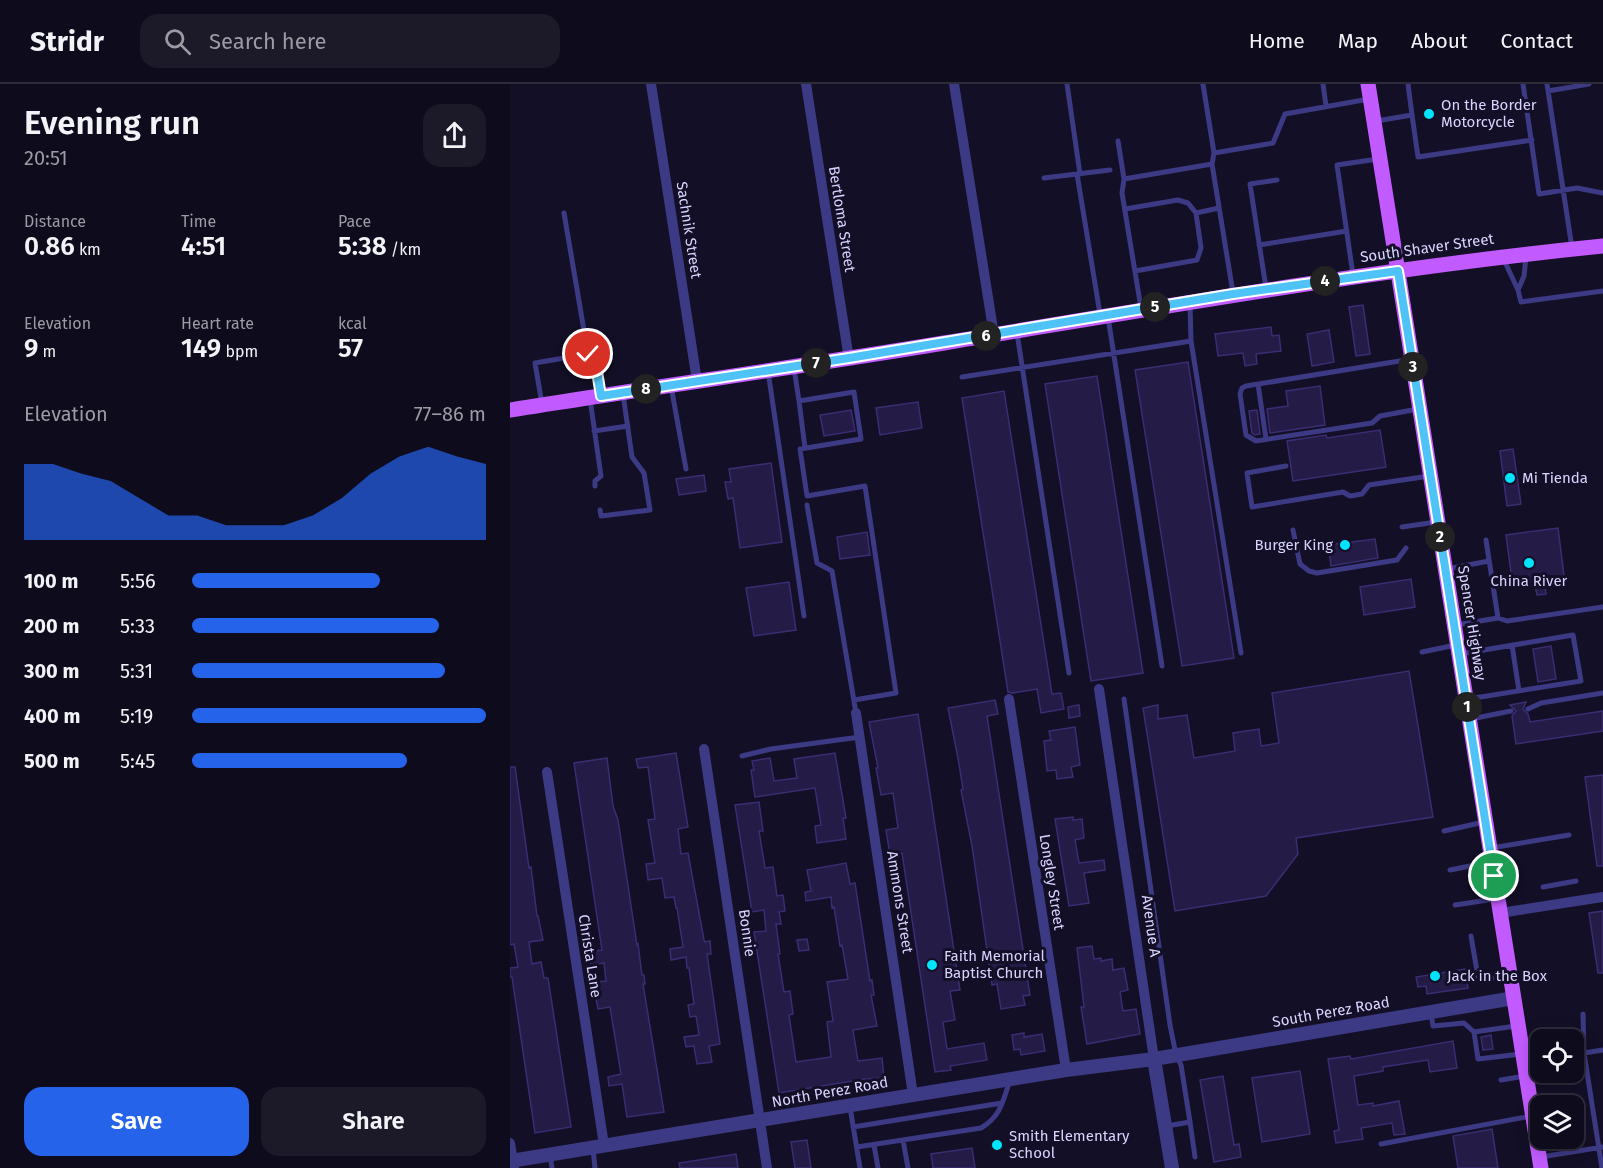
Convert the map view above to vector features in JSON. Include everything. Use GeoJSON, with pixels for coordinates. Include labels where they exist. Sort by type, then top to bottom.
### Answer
{"type":"FeatureCollection","features":[{"type":"Feature","properties":{"kind":"main road","name":"Spencer Highway"},"geometry":{"type":"LineString","coordinates":[[1370,91],[1530,1098]]}},
{"type":"Feature","properties":{"kind":"main road","name":"South Shaver Street"},"geometry":{"type":"LineString","coordinates":[[510,410],[994,335],[1233,294],[1502,256],[1603,246]]}},
{"type":"Feature","properties":{"kind":"street","name":"Sachnik Street"},"geometry":{"type":"LineString","coordinates":[[651,84],[697,381]]}},
{"type":"Feature","properties":{"kind":"street","name":"Bertloma Street"},"geometry":{"type":"LineString","coordinates":[[806,84],[849,358]]}},
{"type":"Feature","properties":{"kind":"street"},"geometry":{"type":"LineString","coordinates":[[954,84],[994,335]]}},
{"type":"Feature","properties":{"kind":"street","name":"Avenue A"},"geometry":{"type":"LineString","coordinates":[[1099,689],[1172,1168]]}},
{"type":"Feature","properties":{"kind":"street","name":"Longley Street"},"geometry":{"type":"LineString","coordinates":[[1009,699],[1066,1070]]}},
{"type":"Feature","properties":{"kind":"street","name":"Ammons Street"},"geometry":{"type":"LineString","coordinates":[[856,712],[913,1095]]}},
{"type":"Feature","properties":{"kind":"street","name":"Bonnie"},"geometry":{"type":"LineString","coordinates":[[704,749],[767,1168]]}},
{"type":"Feature","properties":{"kind":"street","name":"Christa Lane"},"geometry":{"type":"LineString","coordinates":[[547,772],[598,1146]]}},
{"type":"Feature","properties":{"kind":"street"},"geometry":{"type":"LineString","coordinates":[[1499,906],[1603,897]]}},
{"type":"Feature","properties":{"kind":"street","name":"South Perez Road"},"geometry":{"type":"LineString","coordinates":[[1154,1059],[1514,998]]}},
{"type":"Feature","properties":{"kind":"street","name":"North Perez Road"},"geometry":{"type":"LineString","coordinates":[[512,1163],[551,1161],[598,1146],[1066,1070],[1154,1059]]}},
{"type":"Feature","properties":{"kind":"street"},"geometry":{"type":"LineString","coordinates":[[510,1143],[512,1163]]}},
{"type":"Feature","properties":{"kind":"lane"},"geometry":{"type":"LineString","coordinates":[[1067,84],[1079,174],[1104,316],[1114,353],[1161,666]]}},
{"type":"Feature","properties":{"kind":"lane"},"geometry":{"type":"LineString","coordinates":[[1203,84],[1214,153],[1212,164],[1233,294]]}},
{"type":"Feature","properties":{"kind":"lane"},"geometry":{"type":"LineString","coordinates":[[1323,84],[1326,106]]}},
{"type":"Feature","properties":{"kind":"lane"},"geometry":{"type":"LineString","coordinates":[[1408,84],[1418,157],[1532,140]]}},
{"type":"Feature","properties":{"kind":"lane"},"geometry":{"type":"LineString","coordinates":[[1523,84],[1539,194],[1577,188],[1603,193]]}},
{"type":"Feature","properties":{"kind":"lane"},"geometry":{"type":"LineString","coordinates":[[1547,84],[1572,249]]}},
{"type":"Feature","properties":{"kind":"lane"},"geometry":{"type":"LineString","coordinates":[[1548,91],[1589,84]]}},
{"type":"Feature","properties":{"kind":"lane"},"geometry":{"type":"LineString","coordinates":[[1214,153],[1274,143],[1285,114],[1326,106],[1370,91]]}},
{"type":"Feature","properties":{"kind":"lane"},"geometry":{"type":"LineString","coordinates":[[1374,121],[1413,115]]}},
{"type":"Feature","properties":{"kind":"lane"},"geometry":{"type":"LineString","coordinates":[[1118,141],[1124,179],[1122,193],[1141,310]]}},
{"type":"Feature","properties":{"kind":"lane"},"geometry":{"type":"LineString","coordinates":[[1353,277],[1337,165],[1380,159]]}},
{"type":"Feature","properties":{"kind":"lane"},"geometry":{"type":"LineString","coordinates":[[1124,179],[1212,164]]}},
{"type":"Feature","properties":{"kind":"lane"},"geometry":{"type":"LineString","coordinates":[[1044,178],[1110,170]]}},
{"type":"Feature","properties":{"kind":"lane"},"geometry":{"type":"LineString","coordinates":[[1266,290],[1250,184],[1277,180]]}},
{"type":"Feature","properties":{"kind":"lane"},"geometry":{"type":"LineString","coordinates":[[1125,208],[1178,200],[1188,203],[1196,213],[1201,248],[1197,260],[1135,271]]}},
{"type":"Feature","properties":{"kind":"lane"},"geometry":{"type":"LineString","coordinates":[[1196,213],[1219,208]]}},
{"type":"Feature","properties":{"kind":"lane"},"geometry":{"type":"LineString","coordinates":[[564,213],[588,354]]}},
{"type":"Feature","properties":{"kind":"lane"},"geometry":{"type":"LineString","coordinates":[[1259,245],[1347,231]]}},
{"type":"Feature","properties":{"kind":"lane"},"geometry":{"type":"LineString","coordinates":[[1518,290],[1524,276],[1526,254]]}},
{"type":"Feature","properties":{"kind":"lane"},"geometry":{"type":"LineString","coordinates":[[1502,256],[1518,290],[1521,302],[1603,291]]}},
{"type":"Feature","properties":{"kind":"lane"},"geometry":{"type":"LineString","coordinates":[[1190,302],[1191,341],[1241,653]]}},
{"type":"Feature","properties":{"kind":"lane"},"geometry":{"type":"LineString","coordinates":[[1016,331],[1068,673]]}},
{"type":"Feature","properties":{"kind":"lane"},"geometry":{"type":"LineString","coordinates":[[962,377],[1191,341]]}},
{"type":"Feature","properties":{"kind":"lane"},"geometry":{"type":"LineString","coordinates":[[542,405],[535,363],[594,353],[594,431],[601,476],[595,481],[596,486]]}},
{"type":"Feature","properties":{"kind":"lane"},"geometry":{"type":"LineString","coordinates":[[1412,359],[1246,386],[1242,388],[1240,394],[1246,435],[1256,441],[1344,428],[1372,423],[1380,416],[1420,409]]}},
{"type":"Feature","properties":{"kind":"lane"},"geometry":{"type":"LineString","coordinates":[[794,366],[806,448]]}},
{"type":"Feature","properties":{"kind":"lane"},"geometry":{"type":"LineString","coordinates":[[768,370],[804,616]]}},
{"type":"Feature","properties":{"kind":"lane"},"geometry":{"type":"LineString","coordinates":[[1258,384],[1266,439]]}},
{"type":"Feature","properties":{"kind":"lane"},"geometry":{"type":"LineString","coordinates":[[671,385],[686,469]]}},
{"type":"Feature","properties":{"kind":"lane"},"geometry":{"type":"LineString","coordinates":[[600,510],[601,516],[650,510],[644,473],[632,457],[623,392]]}},
{"type":"Feature","properties":{"kind":"lane"},"geometry":{"type":"LineString","coordinates":[[799,401],[854,392],[861,439],[800,448],[807,496],[865,486],[896,693],[854,700]]}},
{"type":"Feature","properties":{"kind":"lane"},"geometry":{"type":"LineString","coordinates":[[594,431],[628,426]]}},
{"type":"Feature","properties":{"kind":"lane"},"geometry":{"type":"LineString","coordinates":[[1286,466],[1247,472],[1252,507],[1343,492],[1350,496],[1362,494],[1369,485],[1430,476]]}},
{"type":"Feature","properties":{"kind":"lane"},"geometry":{"type":"LineString","coordinates":[[807,505],[817,563],[832,571],[856,712]]}},
{"type":"Feature","properties":{"kind":"lane"},"geometry":{"type":"LineString","coordinates":[[1402,527],[1438,521]]}},
{"type":"Feature","properties":{"kind":"lane"},"geometry":{"type":"LineString","coordinates":[[1293,531],[1299,564],[1309,572],[1317,573],[1397,560],[1406,548]]}},
{"type":"Feature","properties":{"kind":"lane"},"geometry":{"type":"LineString","coordinates":[[1486,540],[1498,618]]}},
{"type":"Feature","properties":{"kind":"lane"},"geometry":{"type":"LineString","coordinates":[[1445,569],[1489,561]]}},
{"type":"Feature","properties":{"kind":"lane"},"geometry":{"type":"LineString","coordinates":[[1454,625],[1498,618],[1507,621],[1603,607]]}},
{"type":"Feature","properties":{"kind":"lane"},"geometry":{"type":"LineString","coordinates":[[1422,652],[1512,645],[1573,635],[1581,681],[1466,699]]}},
{"type":"Feature","properties":{"kind":"lane"},"geometry":{"type":"LineString","coordinates":[[1512,645],[1519,691]]}},
{"type":"Feature","properties":{"kind":"lane"},"geometry":{"type":"LineString","coordinates":[[1528,709],[1541,703],[1603,693]]}},
{"type":"Feature","properties":{"kind":"lane"},"geometry":{"type":"LineString","coordinates":[[1124,699],[1176,1055],[1181,1065],[1195,1157]]}},
{"type":"Feature","properties":{"kind":"lane"},"geometry":{"type":"LineString","coordinates":[[1469,719],[1511,711]]}},
{"type":"Feature","properties":{"kind":"lane"},"geometry":{"type":"LineString","coordinates":[[742,756],[771,749],[860,737]]}},
{"type":"Feature","properties":{"kind":"lane"},"geometry":{"type":"LineString","coordinates":[[1444,831],[1486,822]]}},
{"type":"Feature","properties":{"kind":"lane"},"geometry":{"type":"LineString","coordinates":[[1450,870],[1491,855],[1569,835]]}},
{"type":"Feature","properties":{"kind":"lane"},"geometry":{"type":"LineString","coordinates":[[1543,887],[1576,881]]}},
{"type":"Feature","properties":{"kind":"lane"},"geometry":{"type":"LineString","coordinates":[[1455,905],[1499,906]]}},
{"type":"Feature","properties":{"kind":"lane"},"geometry":{"type":"LineString","coordinates":[[1471,936],[1478,977],[1481,980],[1510,975]]}},
{"type":"Feature","properties":{"kind":"lane"},"geometry":{"type":"LineString","coordinates":[[1431,1012],[1433,1026],[1464,1023],[1474,1032],[1478,1059],[1523,1053]]}},
{"type":"Feature","properties":{"kind":"lane"},"geometry":{"type":"LineString","coordinates":[[1582,1014],[1583,1029]]}},
{"type":"Feature","properties":{"kind":"lane"},"geometry":{"type":"LineString","coordinates":[[1474,1032],[1518,1026]]}},
{"type":"Feature","properties":{"kind":"lane"},"geometry":{"type":"LineString","coordinates":[[1602,1168],[1601,1148],[1584,1053],[1603,1050]]}},
{"type":"Feature","properties":{"kind":"lane"},"geometry":{"type":"LineString","coordinates":[[1502,1080],[1526,1076]]}},
{"type":"Feature","properties":{"kind":"lane"},"geometry":{"type":"LineString","coordinates":[[857,1148],[981,1128],[993,1120],[1010,1080]]}},
{"type":"Feature","properties":{"kind":"lane"},"geometry":{"type":"LineString","coordinates":[[853,1127],[1002,1103]]}},
{"type":"Feature","properties":{"kind":"lane"},"geometry":{"type":"LineString","coordinates":[[850,1106],[860,1168]]}},
{"type":"Feature","properties":{"kind":"lane"},"geometry":{"type":"LineString","coordinates":[[1381,1144],[1530,1116]]}},
{"type":"Feature","properties":{"kind":"lane"},"geometry":{"type":"LineString","coordinates":[[1165,1126],[1190,1122]]}},
{"type":"Feature","properties":{"kind":"lane"},"geometry":{"type":"LineString","coordinates":[[903,1140],[908,1168]]}},
{"type":"Feature","properties":{"kind":"lane"},"geometry":{"type":"LineString","coordinates":[[874,1145],[878,1168]]}},
{"type":"Feature","properties":{"kind":"lane"},"geometry":{"type":"LineString","coordinates":[[595,1168],[598,1146]]}},
{"type":"Feature","properties":{"kind":"lane"},"geometry":{"type":"LineString","coordinates":[[1540,1162],[1601,1148]]}},
{"type":"Feature","properties":{"kind":"building"},"geometry":{"type":"Polygon","coordinates":[[[1363,305],[1370,354],[1356,356],[1349,307],[1363,305]]]}},
{"type":"Feature","properties":{"kind":"building"},"geometry":{"type":"Polygon","coordinates":[[[1271,327],[1272,336],[1279,335],[1281,351],[1256,354],[1257,364],[1245,366],[1243,353],[1218,356],[1215,334],[1271,327]]]}},
{"type":"Feature","properties":{"kind":"building"},"geometry":{"type":"Polygon","coordinates":[[[1329,330],[1334,362],[1312,366],[1307,334],[1329,330]]]}},
{"type":"Feature","properties":{"kind":"building"},"geometry":{"type":"Polygon","coordinates":[[[1188,362],[1234,658],[1182,666],[1135,370],[1188,362]]]}},
{"type":"Feature","properties":{"kind":"building"},"geometry":{"type":"Polygon","coordinates":[[[1097,376],[1143,673],[1091,681],[1045,384],[1097,376]]]}},
{"type":"Feature","properties":{"kind":"building"},"geometry":{"type":"Polygon","coordinates":[[[1320,386],[1325,425],[1270,433],[1267,409],[1288,406],[1286,391],[1320,386]]]}},
{"type":"Feature","properties":{"kind":"building"},"geometry":{"type":"Polygon","coordinates":[[[1004,391],[1052,694],[1061,693],[1064,709],[1041,713],[1037,689],[1008,692],[962,398],[1004,391]]]}},
{"type":"Feature","properties":{"kind":"building"},"geometry":{"type":"Polygon","coordinates":[[[918,402],[922,428],[880,435],[876,408],[918,402]]]}},
{"type":"Feature","properties":{"kind":"building"},"geometry":{"type":"Polygon","coordinates":[[[851,410],[855,431],[824,436],[820,415],[851,410]]]}},
{"type":"Feature","properties":{"kind":"building"},"geometry":{"type":"Polygon","coordinates":[[[1257,410],[1260,434],[1255,435],[1252,433],[1249,411],[1257,410]]]}},
{"type":"Feature","properties":{"kind":"building"},"geometry":{"type":"Polygon","coordinates":[[[1380,430],[1386,467],[1293,481],[1287,441],[1380,430]]]}},
{"type":"Feature","properties":{"kind":"building"},"geometry":{"type":"Polygon","coordinates":[[[1513,449],[1521,504],[1507,506],[1500,451],[1513,449]]]}},
{"type":"Feature","properties":{"kind":"building"},"geometry":{"type":"Polygon","coordinates":[[[771,463],[782,542],[740,548],[733,498],[728,499],[725,482],[731,482],[729,469],[771,463]]]}},
{"type":"Feature","properties":{"kind":"building"},"geometry":{"type":"Polygon","coordinates":[[[704,475],[706,491],[679,495],[676,479],[704,475]]]}},
{"type":"Feature","properties":{"kind":"building"},"geometry":{"type":"Polygon","coordinates":[[[1558,528],[1565,583],[1545,586],[1546,594],[1537,595],[1535,585],[1513,588],[1506,535],[1558,528]]]}},
{"type":"Feature","properties":{"kind":"building"},"geometry":{"type":"Polygon","coordinates":[[[867,532],[870,555],[840,559],[837,537],[867,532]]]}},
{"type":"Feature","properties":{"kind":"building"},"geometry":{"type":"Polygon","coordinates":[[[1375,539],[1378,558],[1331,566],[1328,545],[1375,539]]]}},
{"type":"Feature","properties":{"kind":"building"},"geometry":{"type":"Polygon","coordinates":[[[1411,579],[1415,607],[1364,615],[1360,587],[1411,579]]]}},
{"type":"Feature","properties":{"kind":"building"},"geometry":{"type":"Polygon","coordinates":[[[789,582],[796,630],[754,636],[746,588],[789,582]]]}},
{"type":"Feature","properties":{"kind":"building"},"geometry":{"type":"Polygon","coordinates":[[[1551,646],[1556,679],[1538,682],[1533,649],[1551,646]]]}},
{"type":"Feature","properties":{"kind":"building"},"geometry":{"type":"Polygon","coordinates":[[[1409,671],[1433,817],[1296,838],[1298,854],[1266,896],[1175,911],[1143,708],[1158,705],[1158,719],[1187,715],[1194,758],[1235,751],[1233,733],[1259,729],[1261,746],[1279,743],[1272,693],[1409,671]]]}},
{"type":"Feature","properties":{"kind":"building"},"geometry":{"type":"Polygon","coordinates":[[[995,700],[998,714],[987,716],[1030,995],[1023,996],[1025,1005],[1001,1009],[997,984],[992,985],[972,846],[961,790],[963,789],[948,708],[995,700]]]}},
{"type":"Feature","properties":{"kind":"building"},"geometry":{"type":"Polygon","coordinates":[[[1526,702],[1523,709],[1528,714],[1530,722],[1603,711],[1603,731],[1516,744],[1512,716],[1516,711],[1510,705],[1526,702]]]}},
{"type":"Feature","properties":{"kind":"building"},"geometry":{"type":"Polygon","coordinates":[[[1079,705],[1080,716],[1069,718],[1068,707],[1079,705]]]}},
{"type":"Feature","properties":{"kind":"building"},"geometry":{"type":"Polygon","coordinates":[[[918,714],[960,990],[950,991],[955,1020],[943,1022],[947,1049],[984,1043],[987,1060],[950,1066],[951,1070],[935,1072],[902,853],[890,855],[886,830],[898,828],[893,793],[881,795],[869,722],[918,714]]]}},
{"type":"Feature","properties":{"kind":"building"},"geometry":{"type":"Polygon","coordinates":[[[1075,727],[1080,765],[1071,767],[1073,777],[1057,779],[1056,770],[1047,771],[1044,741],[1051,740],[1049,731],[1075,727]]]}},
{"type":"Feature","properties":{"kind":"building"},"geometry":{"type":"Polygon","coordinates":[[[676,753],[688,827],[678,829],[681,854],[688,853],[704,940],[705,942],[710,941],[711,954],[707,954],[720,1044],[709,1046],[712,1062],[697,1064],[694,1046],[686,1047],[684,1037],[699,1035],[696,1016],[690,1017],[688,1005],[694,1004],[689,968],[687,968],[686,957],[671,960],[670,949],[683,947],[677,908],[674,897],[665,898],[662,878],[648,880],[646,864],[655,863],[648,820],[655,819],[648,767],[638,768],[636,759],[676,753]]]}},
{"type":"Feature","properties":{"kind":"building"},"geometry":{"type":"Polygon","coordinates":[[[835,753],[846,818],[843,818],[846,839],[817,843],[815,826],[821,825],[815,788],[755,797],[752,761],[770,758],[774,781],[797,778],[794,759],[835,753]]]}},
{"type":"Feature","properties":{"kind":"building"},"geometry":{"type":"Polygon","coordinates":[[[607,758],[613,806],[618,820],[642,975],[644,975],[645,984],[643,984],[664,1112],[627,1117],[622,1084],[609,1086],[608,1077],[621,1074],[610,1007],[598,1009],[596,999],[598,998],[595,982],[606,981],[604,963],[591,965],[589,952],[602,950],[574,763],[607,758]]]}},
{"type":"Feature","properties":{"kind":"building"},"geometry":{"type":"Polygon","coordinates":[[[510,767],[515,767],[529,868],[531,867],[537,916],[543,940],[529,942],[532,964],[541,962],[544,978],[548,978],[571,1127],[535,1133],[512,977],[510,977],[510,968],[518,967],[514,944],[510,945],[510,767]]]}},
{"type":"Feature","properties":{"kind":"building"},"geometry":{"type":"Polygon","coordinates":[[[1603,775],[1603,866],[1597,866],[1585,777],[1603,775]]]}},
{"type":"Feature","properties":{"kind":"building"},"geometry":{"type":"Polygon","coordinates":[[[759,802],[763,831],[759,831],[765,868],[773,867],[777,896],[783,895],[785,911],[779,912],[781,924],[776,924],[780,954],[778,954],[784,992],[790,991],[793,1014],[789,1015],[796,1062],[831,1057],[827,1022],[833,1021],[827,982],[848,979],[831,897],[806,901],[805,892],[811,891],[807,870],[846,863],[850,884],[855,883],[870,981],[872,980],[874,995],[871,995],[877,1026],[853,1030],[858,1061],[882,1058],[884,1078],[779,1093],[754,932],[766,931],[764,910],[752,912],[735,805],[759,802]]]}},
{"type":"Feature","properties":{"kind":"building"},"geometry":{"type":"Polygon","coordinates":[[[1073,817],[1073,820],[1082,819],[1084,838],[1075,840],[1079,863],[1104,860],[1105,870],[1084,873],[1089,903],[1069,906],[1055,819],[1073,817]]]}},
{"type":"Feature","properties":{"kind":"building"},"geometry":{"type":"Polygon","coordinates":[[[1603,911],[1603,973],[1598,973],[1589,913],[1603,911]]]}},
{"type":"Feature","properties":{"kind":"building"},"geometry":{"type":"Polygon","coordinates":[[[807,939],[809,950],[799,951],[797,940],[807,939]]]}},
{"type":"Feature","properties":{"kind":"building"},"geometry":{"type":"Polygon","coordinates":[[[1092,946],[1094,959],[1101,958],[1101,961],[1112,959],[1113,970],[1124,968],[1128,990],[1120,992],[1123,1011],[1136,1009],[1140,1034],[1087,1044],[1081,1007],[1084,1007],[1077,948],[1092,946]]]}},
{"type":"Feature","properties":{"kind":"building"},"geometry":{"type":"Polygon","coordinates":[[[1465,969],[1468,988],[1427,994],[1426,986],[1418,987],[1416,977],[1465,969]]]}},
{"type":"Feature","properties":{"kind":"building"},"geometry":{"type":"Polygon","coordinates":[[[1024,1033],[1024,1037],[1042,1034],[1045,1051],[1021,1055],[1020,1049],[1014,1050],[1012,1035],[1024,1033]]]}},
{"type":"Feature","properties":{"kind":"building"},"geometry":{"type":"Polygon","coordinates":[[[1491,1035],[1493,1049],[1483,1050],[1481,1037],[1491,1035]]]}},
{"type":"Feature","properties":{"kind":"building"},"geometry":{"type":"Polygon","coordinates":[[[1453,1041],[1457,1068],[1430,1072],[1428,1060],[1383,1067],[1383,1071],[1354,1076],[1358,1105],[1373,1103],[1373,1106],[1399,1101],[1405,1134],[1394,1135],[1392,1123],[1361,1128],[1363,1139],[1336,1143],[1334,1131],[1339,1130],[1328,1059],[1350,1056],[1351,1059],[1453,1041]]]}},
{"type":"Feature","properties":{"kind":"building"},"geometry":{"type":"Polygon","coordinates":[[[1300,1071],[1310,1134],[1262,1142],[1252,1078],[1300,1071]]]}},
{"type":"Feature","properties":{"kind":"building"},"geometry":{"type":"Polygon","coordinates":[[[1223,1076],[1234,1145],[1239,1144],[1241,1157],[1214,1162],[1200,1080],[1223,1076]]]}},
{"type":"Feature","properties":{"kind":"building"},"geometry":{"type":"Polygon","coordinates":[[[1492,1129],[1498,1168],[1458,1168],[1453,1136],[1492,1129]]]}},
{"type":"Feature","properties":{"kind":"building"},"geometry":{"type":"Polygon","coordinates":[[[807,1140],[811,1168],[795,1168],[791,1142],[807,1140]]]}},
{"type":"Feature","properties":{"kind":"building"},"geometry":{"type":"Polygon","coordinates":[[[972,1148],[975,1168],[933,1168],[931,1154],[972,1148]]]}},
{"type":"Feature","properties":{"kind":"building"},"geometry":{"type":"Polygon","coordinates":[[[736,1154],[738,1168],[680,1168],[679,1163],[736,1154]]]}},
{"type":"Feature","properties":{"kind":"place","name":"On the Border Motorcycle"},"geometry":{"type":"Point","coordinates":[1429,114]}},
{"type":"Feature","properties":{"kind":"place","name":"Mi Tienda"},"geometry":{"type":"Point","coordinates":[1510,478]}},
{"type":"Feature","properties":{"kind":"place","name":"Burger King"},"geometry":{"type":"Point","coordinates":[1345,545]}},
{"type":"Feature","properties":{"kind":"place","name":"China River"},"geometry":{"type":"Point","coordinates":[1529,563]}},
{"type":"Feature","properties":{"kind":"place","name":"Faith Memorial Baptist Church"},"geometry":{"type":"Point","coordinates":[932,965]}},
{"type":"Feature","properties":{"kind":"place","name":"Jack in the Box"},"geometry":{"type":"Point","coordinates":[1435,976]}},
{"type":"Feature","properties":{"kind":"place","name":"Smith Elementary School"},"geometry":{"type":"Point","coordinates":[997,1145]}},
{"type":"Feature","properties":{"kind":"route"},"geometry":{"type":"LineString","coordinates":[[588,354],[594,353],[601,396],[849,358],[1233,294],[1398,271],[1494,876]]}}]}
